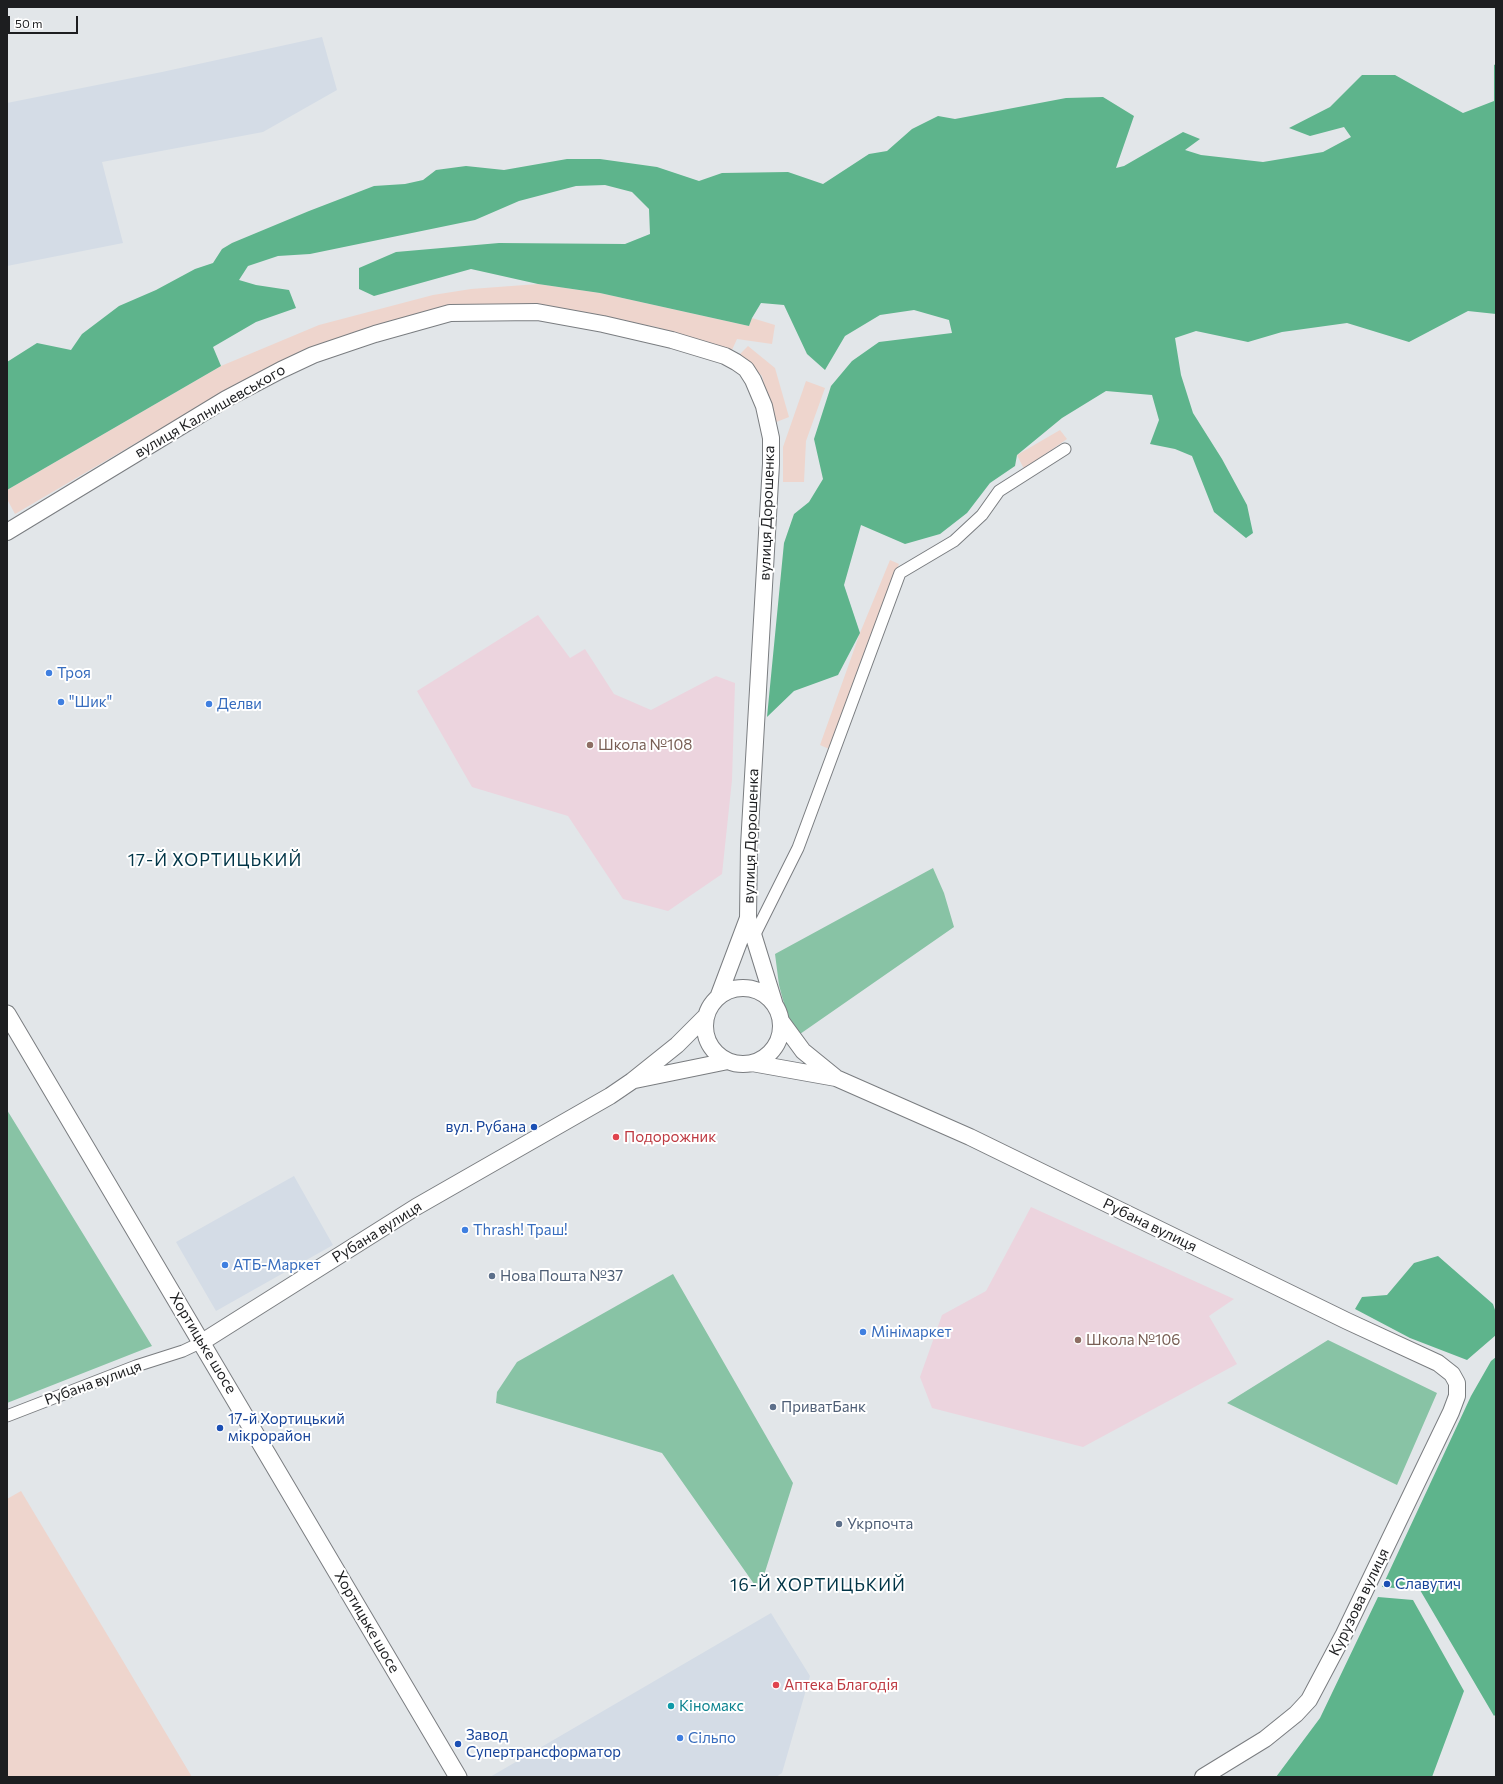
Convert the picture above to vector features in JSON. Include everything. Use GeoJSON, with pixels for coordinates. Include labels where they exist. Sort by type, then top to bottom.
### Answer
{"type":"FeatureCollection","features":[{"type":"Feature","properties":{"kind":"main road","name":"Хортицьке шосе"},"geometry":{"type":"LineString","coordinates":[[7,1014],[458,1777]]}},
{"type":"Feature","properties":{"kind":"street","name":"вулиця Дорошенка"},"geometry":{"type":"LineString","coordinates":[[450,313],[537,312],[603,324],[672,340],[726,356],[746,369],[753,380],[764,406],[771,438],[771,464],[749,846],[748,918],[778,1013]]}},
{"type":"Feature","properties":{"kind":"street","name":"вулиця Калнишевського"},"geometry":{"type":"LineString","coordinates":[[7,532],[226,399],[280,370],[313,355],[375,334],[450,313]]}},
{"type":"Feature","properties":{"kind":"street"},"geometry":{"type":"LineString","coordinates":[[754,936],[798,848],[900,573],[954,541],[982,515],[999,491],[1065,450]]}},
{"type":"Feature","properties":{"kind":"street","name":"вулиця Дорошенка"},"geometry":{"type":"LineString","coordinates":[[719,996],[748,918]]}},
{"type":"Feature","properties":{"kind":"street"},"geometry":{"type":"LineString","coordinates":[[734,988],[750,988],[765,994],[778,1013],[780,1037],[772,1051],[759,1060],[752,1063],[740,1064],[728,1061],[714,1051],[709,1044],[706,1036],[704,1018],[712,1002],[719,996],[734,988]]}},
{"type":"Feature","properties":{"kind":"street","name":"Рубана вулиця"},"geometry":{"type":"LineString","coordinates":[[778,1013],[803,1051],[836,1078]]}},
{"type":"Feature","properties":{"kind":"street","name":"Рубана вулиця"},"geometry":{"type":"LineString","coordinates":[[7,1416],[136,1366],[182,1351],[202,1342],[416,1207],[610,1096],[632,1081],[677,1045],[704,1018]]}},
{"type":"Feature","properties":{"kind":"street","name":"Рубана вулиця"},"geometry":{"type":"LineString","coordinates":[[632,1081],[728,1061]]}},
{"type":"Feature","properties":{"kind":"street","name":"Рубана вулиця"},"geometry":{"type":"LineString","coordinates":[[752,1063],[836,1078],[970,1137],[1326,1311],[1438,1363],[1452,1374],[1457,1383]]}},
{"type":"Feature","properties":{"kind":"street","name":"Курузова вулиця"},"geometry":{"type":"LineString","coordinates":[[1203,1777],[1265,1739],[1296,1714],[1309,1700],[1344,1634],[1451,1412],[1457,1396],[1457,1383]]}},
{"type":"Feature","properties":{"kind":"shaded area"},"geometry":{"type":"Polygon","coordinates":[[[322,37],[337,90],[263,132],[102,162],[123,243],[7,266],[7,103],[162,72],[322,37]]]}},
{"type":"Feature","properties":{"kind":"shaded area"},"geometry":{"type":"Polygon","coordinates":[[[538,284],[600,293],[749,326],[752,318],[775,325],[772,344],[737,339],[732,350],[656,327],[544,307],[477,304],[439,310],[325,342],[233,386],[15,514],[7,499],[7,490],[221,366],[319,325],[433,295],[471,289],[538,284]]]}},
{"type":"Feature","properties":{"kind":"shaded area"},"geometry":{"type":"Polygon","coordinates":[[[748,346],[775,368],[789,417],[774,423],[762,376],[739,355],[748,346]]]}},
{"type":"Feature","properties":{"kind":"shaded area"},"geometry":{"type":"Polygon","coordinates":[[[806,381],[825,388],[806,441],[804,482],[783,482],[783,447],[806,381]]]}},
{"type":"Feature","properties":{"kind":"shaded area"},"geometry":{"type":"Polygon","coordinates":[[[1060,430],[1067,439],[1024,469],[1017,455],[1060,430]]]}},
{"type":"Feature","properties":{"kind":"shaded area"},"geometry":{"type":"Polygon","coordinates":[[[890,560],[899,564],[829,749],[820,745],[860,633],[890,560]]]}},
{"type":"Feature","properties":{"kind":"shaded area","name":"Школа №108"},"geometry":{"type":"Polygon","coordinates":[[[538,615],[570,658],[585,649],[614,694],[651,710],[716,676],[735,683],[732,780],[722,874],[668,911],[623,899],[568,816],[472,787],[417,691],[538,615]]]}},
{"type":"Feature","properties":{"kind":"shaded area"},"geometry":{"type":"Polygon","coordinates":[[[294,1176],[333,1245],[216,1311],[176,1242],[294,1176]]]}},
{"type":"Feature","properties":{"kind":"shaded area","name":"Школа №106"},"geometry":{"type":"Polygon","coordinates":[[[1031,1207],[1234,1299],[1209,1316],[1237,1364],[1083,1447],[932,1408],[920,1377],[942,1315],[986,1291],[1031,1207]]]}},
{"type":"Feature","properties":{"kind":"shaded area"},"geometry":{"type":"Polygon","coordinates":[[[21,1491],[192,1777],[7,1777],[7,1499],[21,1491]]]}},
{"type":"Feature","properties":{"kind":"shaded area"},"geometry":{"type":"Polygon","coordinates":[[[771,1613],[810,1676],[782,1773],[776,1777],[490,1777],[771,1613]]]}},
{"type":"Feature","properties":{"kind":"green space"},"geometry":{"type":"Polygon","coordinates":[[[1496,64],[1496,314],[1468,311],[1409,342],[1347,323],[1282,332],[1248,342],[1196,331],[1175,338],[1181,375],[1193,413],[1222,459],[1247,505],[1253,533],[1246,538],[1214,512],[1192,456],[1175,449],[1150,444],[1159,420],[1152,395],[1106,391],[1062,418],[1017,455],[1015,466],[990,483],[967,513],[940,534],[905,544],[861,525],[844,585],[860,633],[838,675],[794,691],[767,717],[784,543],[794,514],[809,502],[823,479],[814,439],[831,386],[852,361],[879,342],[952,333],[949,320],[914,310],[880,315],[845,336],[825,370],[807,354],[784,305],[761,303],[749,326],[600,293],[538,284],[471,269],[374,296],[359,289],[359,268],[396,252],[499,243],[625,244],[650,234],[649,209],[632,192],[605,185],[576,186],[519,201],[475,220],[310,254],[278,256],[248,266],[239,280],[256,285],[289,290],[296,308],[256,322],[213,347],[221,366],[7,490],[7,362],[37,343],[71,350],[82,334],[119,306],[156,290],[195,269],[213,263],[222,249],[232,243],[374,186],[405,184],[423,180],[436,170],[466,166],[504,170],[567,159],[600,159],[657,167],[699,181],[722,173],[788,172],[823,184],[869,154],[887,151],[912,129],[938,116],[955,119],[1066,98],[1103,97],[1134,116],[1116,168],[1124,166],[1183,132],[1200,139],[1185,150],[1201,155],[1263,162],[1323,152],[1351,137],[1344,127],[1310,136],[1289,128],[1330,107],[1362,75],[1395,75],[1463,113],[1494,101],[1494,65],[1496,64]]]}},
{"type":"Feature","properties":{"kind":"green space"},"geometry":{"type":"Polygon","coordinates":[[[933,868],[944,893],[954,927],[800,1034],[787,1015],[779,985],[775,954],[933,868]]]}},
{"type":"Feature","properties":{"kind":"green space"},"geometry":{"type":"Polygon","coordinates":[[[7,1110],[152,1346],[7,1403],[7,1110]]]}},
{"type":"Feature","properties":{"kind":"green space"},"geometry":{"type":"Polygon","coordinates":[[[1438,1256],[1493,1304],[1496,1313],[1496,1335],[1467,1360],[1410,1338],[1355,1309],[1362,1297],[1387,1295],[1414,1263],[1438,1256]]]}},
{"type":"Feature","properties":{"kind":"green space"},"geometry":{"type":"Polygon","coordinates":[[[673,1274],[793,1483],[759,1591],[662,1453],[496,1403],[497,1392],[517,1362],[673,1274]]]}},
{"type":"Feature","properties":{"kind":"green space"},"geometry":{"type":"Polygon","coordinates":[[[1328,1340],[1437,1393],[1397,1485],[1227,1403],[1328,1340]]]}},
{"type":"Feature","properties":{"kind":"green space"},"geometry":{"type":"Polygon","coordinates":[[[1496,1357],[1496,1714],[1494,1716],[1420,1590],[1382,1587],[1471,1396],[1491,1361],[1496,1357]]]}},
{"type":"Feature","properties":{"kind":"green space"},"geometry":{"type":"Polygon","coordinates":[[[1378,1597],[1413,1600],[1464,1691],[1432,1777],[1276,1777],[1320,1718],[1378,1597]]]}},
{"type":"Feature","properties":{"kind":"place","name":"Троя"},"geometry":{"type":"Point","coordinates":[49,673]}},
{"type":"Feature","properties":{"kind":"place","name":"\"Шик\""},"geometry":{"type":"Point","coordinates":[61,702]}},
{"type":"Feature","properties":{"kind":"place","name":"Делви"},"geometry":{"type":"Point","coordinates":[209,704]}},
{"type":"Feature","properties":{"kind":"place","name":"Школа №108"},"geometry":{"type":"Point","coordinates":[590,745]}},
{"type":"Feature","properties":{"kind":"place","name":"вул. Рубана"},"geometry":{"type":"Point","coordinates":[534,1127]}},
{"type":"Feature","properties":{"kind":"place","name":"Подорожник"},"geometry":{"type":"Point","coordinates":[616,1137]}},
{"type":"Feature","properties":{"kind":"place","name":"Thrash! Траш!"},"geometry":{"type":"Point","coordinates":[465,1230]}},
{"type":"Feature","properties":{"kind":"place","name":"АТБ-Маркет"},"geometry":{"type":"Point","coordinates":[225,1265]}},
{"type":"Feature","properties":{"kind":"place","name":"Нова Пошта №37"},"geometry":{"type":"Point","coordinates":[492,1276]}},
{"type":"Feature","properties":{"kind":"place","name":"Мiнiмаркет"},"geometry":{"type":"Point","coordinates":[863,1332]}},
{"type":"Feature","properties":{"kind":"place","name":"Школа №106"},"geometry":{"type":"Point","coordinates":[1078,1340]}},
{"type":"Feature","properties":{"kind":"place","name":"ПриватБанк"},"geometry":{"type":"Point","coordinates":[773,1407]}},
{"type":"Feature","properties":{"kind":"place","name":"17-й Хортицький мікрорайон"},"geometry":{"type":"Point","coordinates":[220,1428]}},
{"type":"Feature","properties":{"kind":"place","name":"Укрпочта"},"geometry":{"type":"Point","coordinates":[839,1524]}},
{"type":"Feature","properties":{"kind":"place","name":"Славутич"},"geometry":{"type":"Point","coordinates":[1387,1584]}},
{"type":"Feature","properties":{"kind":"place","name":"Аптека Благодiя"},"geometry":{"type":"Point","coordinates":[776,1685]}},
{"type":"Feature","properties":{"kind":"place","name":"Кіномакс"},"geometry":{"type":"Point","coordinates":[671,1706]}},
{"type":"Feature","properties":{"kind":"place","name":"Сільпо"},"geometry":{"type":"Point","coordinates":[680,1738]}},
{"type":"Feature","properties":{"kind":"place","name":"Завод Супертрансформатор"},"geometry":{"type":"Point","coordinates":[458,1744]}},
{"type":"Feature","properties":{"kind":"district","name":"17-Й ХОРТИЦЬКИЙ"},"geometry":{"type":"Point","coordinates":[215,860]}},
{"type":"Feature","properties":{"kind":"district","name":"16-Й ХОРТИЦЬКИЙ"},"geometry":{"type":"Point","coordinates":[818,1585]}}]}
